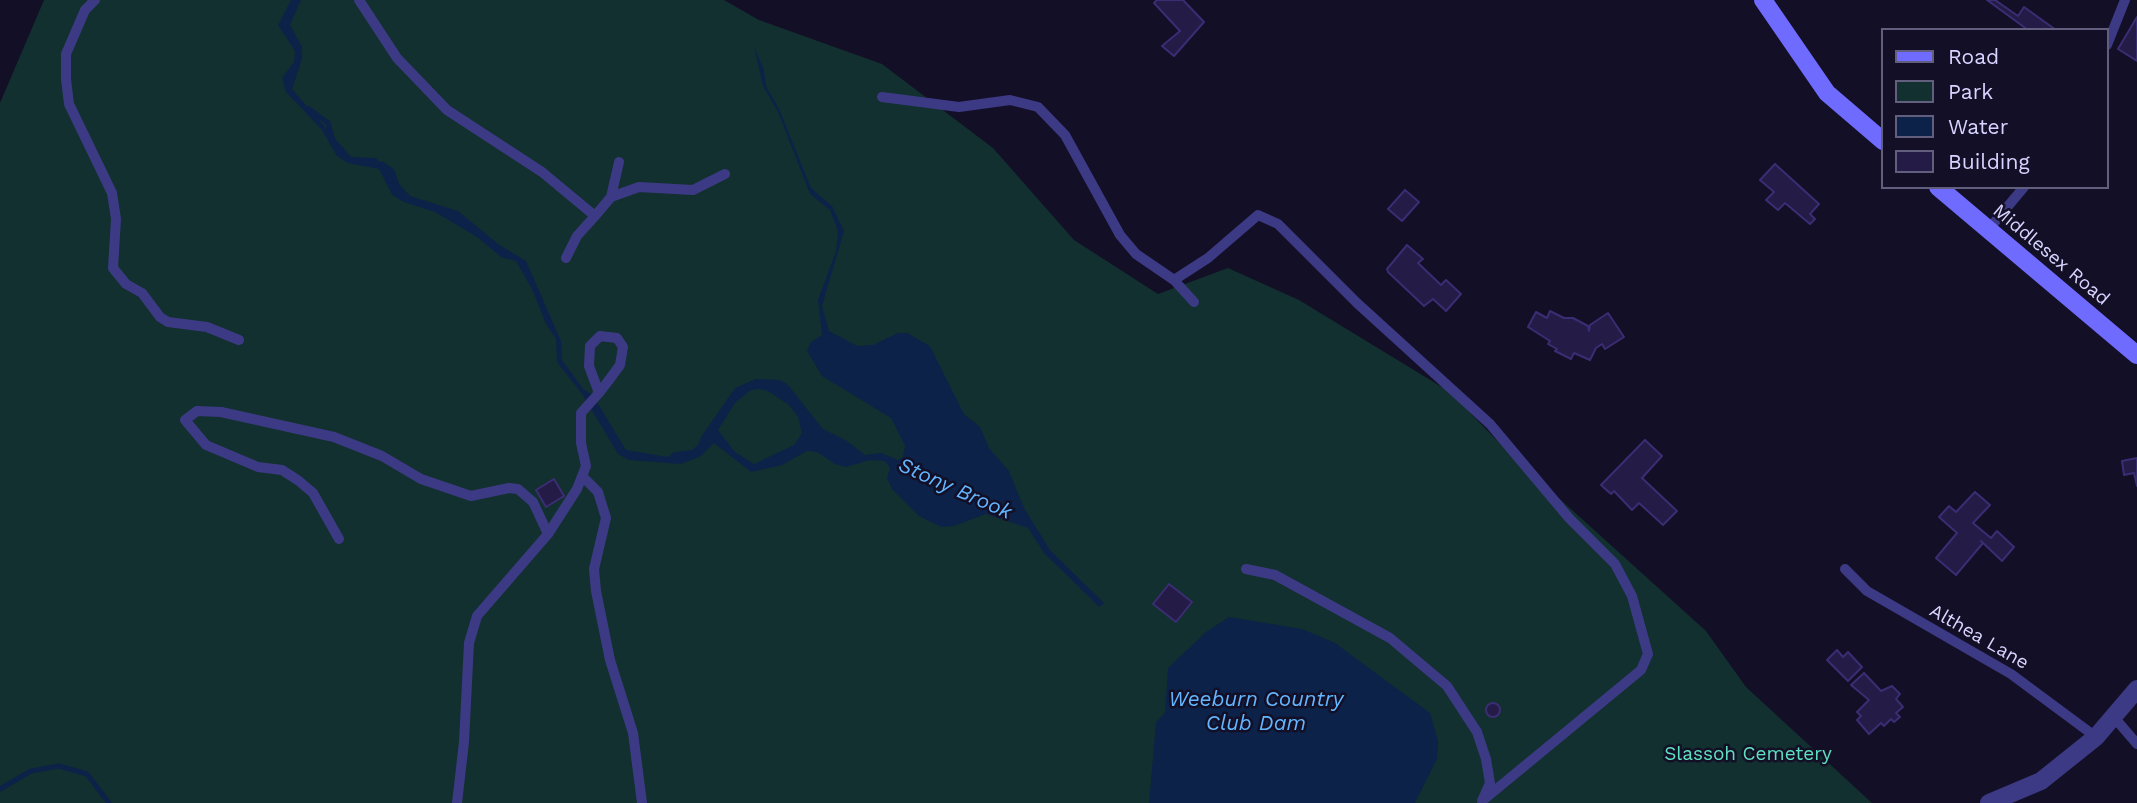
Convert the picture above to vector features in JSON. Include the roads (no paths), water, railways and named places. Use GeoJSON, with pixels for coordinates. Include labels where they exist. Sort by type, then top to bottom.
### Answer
{"type":"FeatureCollection","features":[{"type":"Feature","properties":{"kind":"main road"},"geometry":{"type":"LineString","coordinates":[[1763,0],[1826,93],[1882,140]]}},
{"type":"Feature","properties":{"kind":"main road","name":"Middlesex Road"},"geometry":{"type":"LineString","coordinates":[[1940,189],[2137,355]]}},
{"type":"Feature","properties":{"kind":"street"},"geometry":{"type":"LineString","coordinates":[[1989,803],[2041,781],[2096,737],[2137,689]]}},
{"type":"Feature","properties":{"kind":"lane"},"geometry":{"type":"LineString","coordinates":[[95,0],[85,10],[66,54],[66,79],[69,104],[112,193],[116,219],[113,268],[168,322],[207,327],[239,340]]}},
{"type":"Feature","properties":{"kind":"lane"},"geometry":{"type":"LineString","coordinates":[[359,0],[397,58],[439,103],[542,172],[594,216]]}},
{"type":"Feature","properties":{"kind":"lane"},"geometry":{"type":"LineString","coordinates":[[2109,40],[2125,0]]}},
{"type":"Feature","properties":{"kind":"lane"},"geometry":{"type":"LineString","coordinates":[[882,97],[959,107],[1010,100],[1038,107],[1065,135],[1120,235],[1136,254],[1174,281],[1194,302]]}},
{"type":"Feature","properties":{"kind":"lane"},"geometry":{"type":"LineString","coordinates":[[611,197],[619,162]]}},
{"type":"Feature","properties":{"kind":"lane"},"geometry":{"type":"LineString","coordinates":[[566,258],[577,236],[611,197],[639,187],[693,190],[725,174]]}},
{"type":"Feature","properties":{"kind":"lane"},"geometry":{"type":"LineString","coordinates":[[1989,230],[2022,189]]}},
{"type":"Feature","properties":{"kind":"lane"},"geometry":{"type":"LineString","coordinates":[[1174,281],[1209,258],[1258,215],[1279,224],[1356,303],[1490,424],[1569,518],[1615,564],[1632,596],[1648,654],[1641,670],[1481,802]]}},
{"type":"Feature","properties":{"kind":"lane"},"geometry":{"type":"LineString","coordinates":[[457,803],[464,742],[469,643],[477,616],[561,517],[582,476],[586,466],[581,443],[582,413],[597,395],[620,365],[623,347],[617,338],[600,336],[590,346],[589,366],[597,395]]}},
{"type":"Feature","properties":{"kind":"lane"},"geometry":{"type":"LineString","coordinates":[[338,539],[313,493],[299,481],[282,470],[258,467],[206,444],[186,420],[197,411],[221,412],[334,437],[382,456],[421,479],[471,496],[509,488],[518,489],[533,502],[548,534]]}},
{"type":"Feature","properties":{"kind":"lane"},"geometry":{"type":"LineString","coordinates":[[582,476],[598,492],[606,517],[594,569],[596,592],[610,660],[633,733],[642,803]]}},
{"type":"Feature","properties":{"kind":"lane"},"geometry":{"type":"LineString","coordinates":[[1246,569],[1275,575],[1390,638],[1447,687],[1472,722],[1486,760],[1490,783],[1481,802]]}},
{"type":"Feature","properties":{"kind":"lane","name":"Althea Lane"},"geometry":{"type":"LineString","coordinates":[[1845,569],[1867,591],[2011,674],[2096,737]]}},
{"type":"Feature","properties":{"kind":"lane"},"geometry":{"type":"LineString","coordinates":[[2113,716],[2137,744]]}},
{"type":"Feature","properties":{"kind":"water"},"geometry":{"type":"Polygon","coordinates":[[[291,0],[301,0],[290,25],[302,47],[302,59],[292,89],[351,157],[376,158],[410,196],[458,211],[498,244],[526,261],[561,341],[562,360],[584,390],[592,394],[626,450],[668,457],[674,452],[692,450],[735,388],[756,379],[780,380],[788,385],[823,429],[847,441],[865,455],[881,453],[898,460],[903,457],[905,446],[891,418],[822,376],[807,351],[811,342],[822,335],[818,300],[836,251],[838,231],[830,210],[810,194],[778,112],[763,86],[754,47],[764,70],[766,86],[779,109],[811,188],[832,206],[844,231],[822,306],[829,331],[857,346],[873,345],[898,333],[907,333],[930,346],[964,414],[980,427],[989,448],[1009,471],[1024,508],[1050,550],[1104,603],[1099,607],[1044,553],[1028,528],[986,514],[954,526],[941,527],[919,516],[892,489],[887,478],[890,468],[885,461],[870,460],[846,467],[835,464],[817,452],[807,451],[782,465],[751,472],[714,443],[701,456],[681,464],[629,460],[618,454],[582,394],[557,362],[556,339],[516,261],[501,257],[477,237],[435,212],[392,195],[379,169],[348,163],[337,156],[322,130],[286,92],[282,78],[294,62],[295,51],[278,25],[291,0]],[[751,390],[735,403],[718,430],[735,452],[754,464],[794,445],[802,433],[798,417],[789,405],[768,391],[751,390]]]}},
{"type":"Feature","properties":{"kind":"water","name":"Weeburn Country Club Dam"},"geometry":{"type":"Polygon","coordinates":[[[1229,617],[1302,629],[1335,643],[1430,713],[1438,741],[1437,759],[1415,803],[1149,803],[1156,722],[1165,713],[1168,668],[1206,632],[1229,617]]]}},
{"type":"Feature","properties":{"kind":"waterway","name":"Stony Brook"},"geometry":{"type":"LineString","coordinates":[[309,109],[328,123],[334,144]]}},
{"type":"Feature","properties":{"kind":"waterway","name":"Stony Brook"},"geometry":{"type":"LineString","coordinates":[[382,164],[392,171],[397,186]]}},
{"type":"Feature","properties":{"kind":"waterway"},"geometry":{"type":"LineString","coordinates":[[0,789],[31,771],[59,766],[87,774],[109,803]]}},
{"type":"Feature","properties":{"kind":"park label","name":"Slassoh Cemetery"},"geometry":{"type":"Point","coordinates":[1748,754]}}]}
